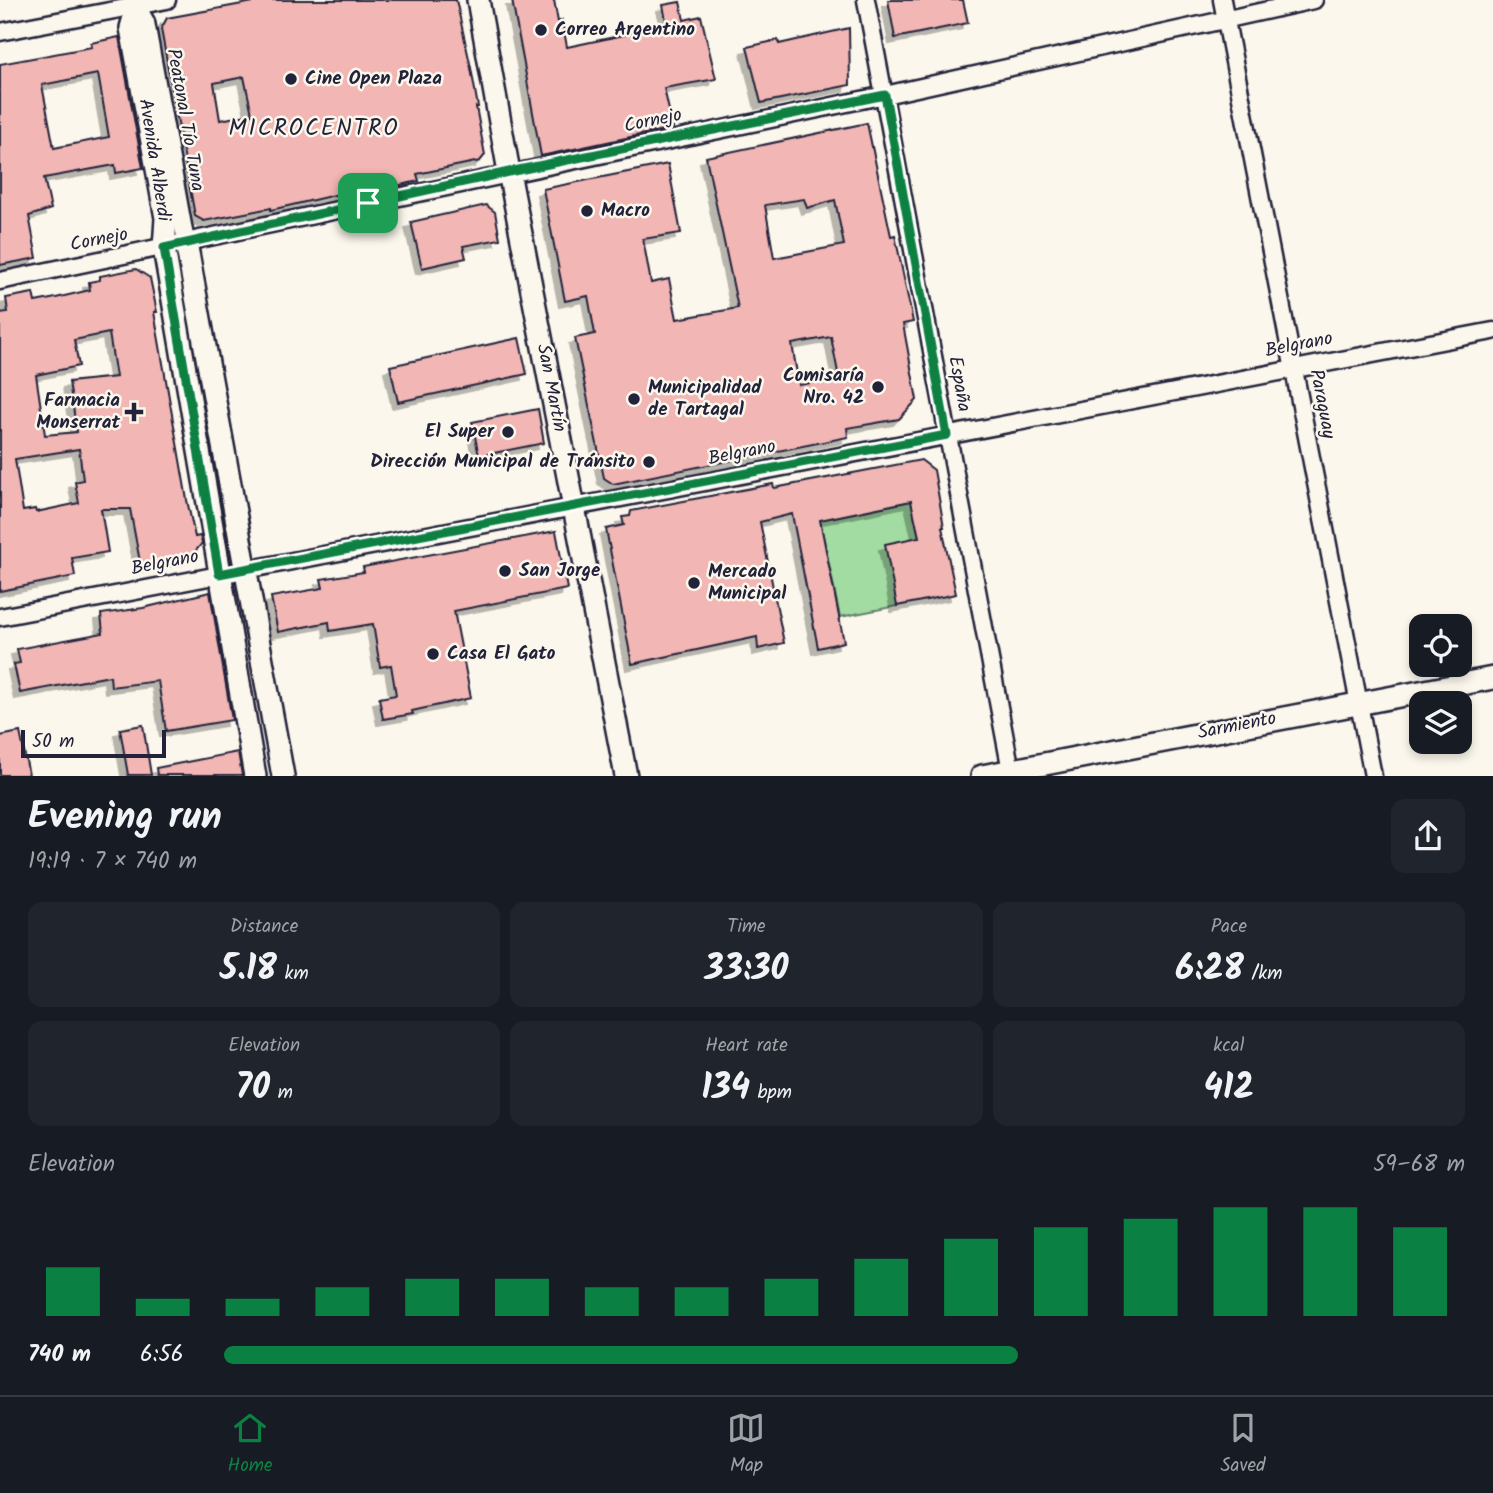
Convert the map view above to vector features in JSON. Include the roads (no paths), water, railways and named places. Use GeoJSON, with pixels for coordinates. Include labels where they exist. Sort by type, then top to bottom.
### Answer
{"type":"FeatureCollection","features":[{"type":"Feature","properties":{"kind":"main road","name":"San Martín"},"geometry":{"type":"LineString","coordinates":[[478,0],[626,775]]}},
{"type":"Feature","properties":{"kind":"main road","name":"Avenida Alberdi"},"geometry":{"type":"LineString","coordinates":[[137,3],[131,28],[166,218],[164,248],[255,775]]}},
{"type":"Feature","properties":{"kind":"main road","name":"Avenida Alberdi"},"geometry":{"type":"LineString","coordinates":[[186,243],[283,775]]}},
{"type":"Feature","properties":{"kind":"main road","name":"Sarmiento"},"geometry":{"type":"LineString","coordinates":[[982,775],[1011,773],[1493,678]]}},
{"type":"Feature","properties":{"kind":"street"},"geometry":{"type":"LineString","coordinates":[[0,32],[137,3],[167,0]]}},
{"type":"Feature","properties":{"kind":"street","name":"España"},"geometry":{"type":"LineString","coordinates":[[866,0],[1011,773]]}},
{"type":"Feature","properties":{"kind":"street","name":"Paraguay"},"geometry":{"type":"LineString","coordinates":[[1222,0],[1373,775]]}},
{"type":"Feature","properties":{"kind":"street","name":"Cornejo"},"geometry":{"type":"LineString","coordinates":[[0,281],[885,95],[1314,0]]}},
{"type":"Feature","properties":{"kind":"street","name":"Peatonal Tío Tuna"},"geometry":{"type":"LineString","coordinates":[[137,3],[146,22],[186,243]]}},
{"type":"Feature","properties":{"kind":"street","name":"Belgrano"},"geometry":{"type":"LineString","coordinates":[[0,617],[1493,331]]}},
{"type":"Feature","properties":{"kind":"place","name":"Correo Argentino"},"geometry":{"type":"Point","coordinates":[541,30]}},
{"type":"Feature","properties":{"kind":"place","name":"Cine Open Plaza"},"geometry":{"type":"Point","coordinates":[291,79]}},
{"type":"Feature","properties":{"kind":"place","name":"Macro"},"geometry":{"type":"Point","coordinates":[587,211]}},
{"type":"Feature","properties":{"kind":"place","name":"Comisaría Nro. 42"},"geometry":{"type":"Point","coordinates":[878,387]}},
{"type":"Feature","properties":{"kind":"place","name":"Municipalidad de Tartagal"},"geometry":{"type":"Point","coordinates":[634,399]}},
{"type":"Feature","properties":{"kind":"place","name":"Farmacia Monserrat"},"geometry":{"type":"Point","coordinates":[134,412]}},
{"type":"Feature","properties":{"kind":"place","name":"El Super"},"geometry":{"type":"Point","coordinates":[508,432]}},
{"type":"Feature","properties":{"kind":"place","name":"Dirección Municipal de Tránsito"},"geometry":{"type":"Point","coordinates":[649,462]}},
{"type":"Feature","properties":{"kind":"place","name":"San Jorge"},"geometry":{"type":"Point","coordinates":[505,571]}},
{"type":"Feature","properties":{"kind":"place","name":"Mercado Municipal"},"geometry":{"type":"Point","coordinates":[694,583]}},
{"type":"Feature","properties":{"kind":"place","name":"Casa El Gato"},"geometry":{"type":"Point","coordinates":[433,654]}},
{"type":"Feature","properties":{"kind":"district","name":"MICROCENTRO"},"geometry":{"type":"Point","coordinates":[314,129]}}]}
